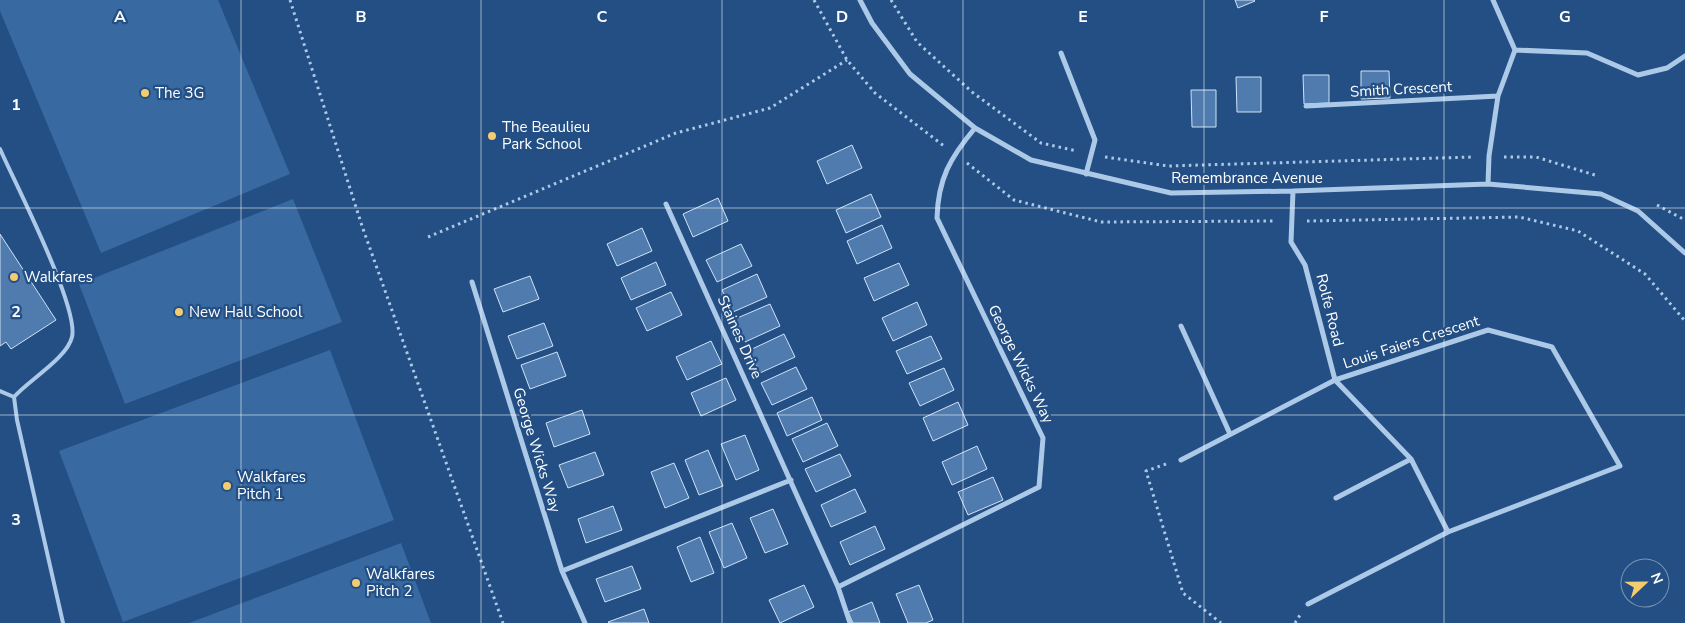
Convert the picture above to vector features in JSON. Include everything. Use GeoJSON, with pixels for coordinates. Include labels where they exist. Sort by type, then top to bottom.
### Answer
{"type":"FeatureCollection","features":[{"type":"Feature","properties":{"kind":"street","name":"Remembrance Avenue"},"geometry":{"type":"LineString","coordinates":[[860,0],[872,23],[910,74],[975,128],[1031,160],[1171,192],[1293,191],[1488,184],[1601,194],[1638,211],[1685,253]]}},
{"type":"Feature","properties":{"kind":"street"},"geometry":{"type":"LineString","coordinates":[[1488,184],[1488,156],[1498,96],[1514,50],[1493,0]]}},
{"type":"Feature","properties":{"kind":"street"},"geometry":{"type":"LineString","coordinates":[[1514,50],[1587,53],[1638,75],[1667,68],[1685,56]]}},
{"type":"Feature","properties":{"kind":"street"},"geometry":{"type":"LineString","coordinates":[[1061,52],[1095,140],[1086,174]]}},
{"type":"Feature","properties":{"kind":"street","name":"Smith Crescent"},"geometry":{"type":"LineString","coordinates":[[1306,106],[1498,96]]}},
{"type":"Feature","properties":{"kind":"street","name":"George Wicks Way"},"geometry":{"type":"LineString","coordinates":[[838,587],[1039,487],[1043,438],[937,218],[938,193],[954,153],[975,128]]}},
{"type":"Feature","properties":{"kind":"street","name":"Rolfe Road"},"geometry":{"type":"LineString","coordinates":[[1293,191],[1291,242],[1305,265],[1335,380]]}},
{"type":"Feature","properties":{"kind":"street","name":"Staines Drive"},"geometry":{"type":"LineString","coordinates":[[666,204],[792,480],[838,587]]}},
{"type":"Feature","properties":{"kind":"street","name":"George Wicks Way"},"geometry":{"type":"LineString","coordinates":[[472,282],[562,571],[585,623]]}},
{"type":"Feature","properties":{"kind":"street"},"geometry":{"type":"LineString","coordinates":[[1181,326],[1230,434]]}},
{"type":"Feature","properties":{"kind":"street","name":"Louis Faiers Crescent"},"geometry":{"type":"LineString","coordinates":[[1308,604],[1448,532],[1620,466],[1552,346],[1488,330],[1335,380],[1411,459],[1448,532]]}},
{"type":"Feature","properties":{"kind":"street"},"geometry":{"type":"LineString","coordinates":[[1181,460],[1335,380]]}},
{"type":"Feature","properties":{"kind":"street"},"geometry":{"type":"LineString","coordinates":[[1336,498],[1411,459]]}},
{"type":"Feature","properties":{"kind":"street"},"geometry":{"type":"LineString","coordinates":[[562,571],[792,480]]}},
{"type":"Feature","properties":{"kind":"street"},"geometry":{"type":"LineString","coordinates":[[838,587],[850,623]]}},
{"type":"Feature","properties":{"kind":"lane"},"geometry":{"type":"LineString","coordinates":[[0,149],[58,276],[72,316],[72,338],[62,354],[26,384],[14,398],[17,420],[63,623]]}},
{"type":"Feature","properties":{"kind":"lane"},"geometry":{"type":"LineString","coordinates":[[0,391],[14,398]]}},
{"type":"Feature","properties":{"kind":"path"},"geometry":{"type":"LineString","coordinates":[[290,0],[362,226],[503,623]]}},
{"type":"Feature","properties":{"kind":"path"},"geometry":{"type":"LineString","coordinates":[[891,0],[917,42],[972,92],[1041,143],[1092,155],[1168,166],[1488,156],[1536,157],[1608,179]]}},
{"type":"Feature","properties":{"kind":"path"},"geometry":{"type":"LineString","coordinates":[[428,237],[676,133],[770,108],[847,60]]}},
{"type":"Feature","properties":{"kind":"path"},"geometry":{"type":"LineString","coordinates":[[1651,201],[1685,220]]}},
{"type":"Feature","properties":{"kind":"path"},"geometry":{"type":"LineString","coordinates":[[1181,460],[1146,471],[1184,593],[1221,623]]}},
{"type":"Feature","properties":{"kind":"shaded area","name":"The 3G"},"geometry":{"type":"Polygon","coordinates":[[[0,0],[218,0],[290,174],[101,253],[0,11],[0,0]]]}},
{"type":"Feature","properties":{"kind":"shaded area"},"geometry":{"type":"Polygon","coordinates":[[[293,199],[342,322],[125,404],[79,284],[293,199]]]}},
{"type":"Feature","properties":{"kind":"shaded area","name":"Walkfares Pitch 1"},"geometry":{"type":"Polygon","coordinates":[[[330,350],[394,520],[123,622],[59,451],[330,350]]]}},
{"type":"Feature","properties":{"kind":"shaded area","name":"Walkfares Pitch 2"},"geometry":{"type":"Polygon","coordinates":[[[401,543],[431,623],[189,623],[401,543]]]}},
{"type":"Feature","properties":{"kind":"building"},"geometry":{"type":"Polygon","coordinates":[[[1235,0],[1254,0],[1255,1],[1238,8],[1235,0]]]}},
{"type":"Feature","properties":{"kind":"building"},"geometry":{"type":"Polygon","coordinates":[[[1361,71],[1389,71],[1390,98],[1361,99],[1361,71]]]}},
{"type":"Feature","properties":{"kind":"building"},"geometry":{"type":"Polygon","coordinates":[[[1303,75],[1329,75],[1329,103],[1304,104],[1303,75]]]}},
{"type":"Feature","properties":{"kind":"building"},"geometry":{"type":"Polygon","coordinates":[[[1236,77],[1261,77],[1261,112],[1237,112],[1236,77]]]}},
{"type":"Feature","properties":{"kind":"building"},"geometry":{"type":"Polygon","coordinates":[[[1191,90],[1216,90],[1216,127],[1192,127],[1191,90]]]}},
{"type":"Feature","properties":{"kind":"building"},"geometry":{"type":"Polygon","coordinates":[[[852,145],[862,168],[827,184],[817,161],[852,145]]]}},
{"type":"Feature","properties":{"kind":"building"},"geometry":{"type":"Polygon","coordinates":[[[871,194],[881,217],[846,233],[836,210],[871,194]]]}},
{"type":"Feature","properties":{"kind":"building"},"geometry":{"type":"Polygon","coordinates":[[[718,198],[728,221],[693,237],[683,214],[718,198]]]}},
{"type":"Feature","properties":{"kind":"building"},"geometry":{"type":"Polygon","coordinates":[[[882,225],[892,248],[857,264],[847,241],[882,225]]]}},
{"type":"Feature","properties":{"kind":"building"},"geometry":{"type":"Polygon","coordinates":[[[642,228],[652,251],[617,266],[607,244],[642,228]]]}},
{"type":"Feature","properties":{"kind":"building","name":"Walkfares"},"geometry":{"type":"Polygon","coordinates":[[[0,234],[56,320],[11,349],[6,342],[0,346],[0,234]]]}},
{"type":"Feature","properties":{"kind":"building"},"geometry":{"type":"Polygon","coordinates":[[[741,244],[752,266],[717,282],[706,260],[741,244]]]}},
{"type":"Feature","properties":{"kind":"building"},"geometry":{"type":"Polygon","coordinates":[[[656,262],[666,285],[631,300],[621,278],[656,262]]]}},
{"type":"Feature","properties":{"kind":"building"},"geometry":{"type":"Polygon","coordinates":[[[899,263],[909,285],[874,301],[864,278],[899,263]]]}},
{"type":"Feature","properties":{"kind":"building"},"geometry":{"type":"Polygon","coordinates":[[[757,274],[767,297],[733,312],[722,290],[757,274]]]}},
{"type":"Feature","properties":{"kind":"building"},"geometry":{"type":"Polygon","coordinates":[[[530,276],[539,299],[503,312],[494,289],[530,276]]]}},
{"type":"Feature","properties":{"kind":"building"},"geometry":{"type":"Polygon","coordinates":[[[671,292],[682,315],[647,331],[636,308],[671,292]]]}},
{"type":"Feature","properties":{"kind":"building"},"geometry":{"type":"Polygon","coordinates":[[[917,302],[927,325],[893,341],[882,318],[917,302]]]}},
{"type":"Feature","properties":{"kind":"building"},"geometry":{"type":"Polygon","coordinates":[[[770,304],[780,326],[745,342],[735,319],[770,304]]]}},
{"type":"Feature","properties":{"kind":"building"},"geometry":{"type":"Polygon","coordinates":[[[544,323],[553,346],[517,359],[508,336],[544,323]]]}},
{"type":"Feature","properties":{"kind":"building"},"geometry":{"type":"Polygon","coordinates":[[[784,334],[795,357],[760,373],[750,350],[784,334]]]}},
{"type":"Feature","properties":{"kind":"building"},"geometry":{"type":"Polygon","coordinates":[[[931,336],[942,359],[907,374],[896,351],[931,336]]]}},
{"type":"Feature","properties":{"kind":"building"},"geometry":{"type":"Polygon","coordinates":[[[711,341],[722,364],[687,380],[676,357],[711,341]]]}},
{"type":"Feature","properties":{"kind":"building"},"geometry":{"type":"Polygon","coordinates":[[[557,352],[566,376],[530,389],[521,365],[557,352]]]}},
{"type":"Feature","properties":{"kind":"building"},"geometry":{"type":"Polygon","coordinates":[[[796,367],[807,389],[772,405],[761,383],[796,367]]]}},
{"type":"Feature","properties":{"kind":"building"},"geometry":{"type":"Polygon","coordinates":[[[944,368],[954,390],[920,406],[909,383],[944,368]]]}},
{"type":"Feature","properties":{"kind":"building"},"geometry":{"type":"Polygon","coordinates":[[[726,378],[736,400],[701,416],[691,393],[726,378]]]}},
{"type":"Feature","properties":{"kind":"building"},"geometry":{"type":"Polygon","coordinates":[[[812,397],[822,420],[787,436],[777,413],[812,397]]]}},
{"type":"Feature","properties":{"kind":"building"},"geometry":{"type":"Polygon","coordinates":[[[958,402],[968,425],[933,441],[923,418],[958,402]]]}},
{"type":"Feature","properties":{"kind":"building"},"geometry":{"type":"Polygon","coordinates":[[[582,410],[590,434],[554,447],[546,423],[582,410]]]}},
{"type":"Feature","properties":{"kind":"building"},"geometry":{"type":"Polygon","coordinates":[[[827,423],[838,446],[803,462],[792,439],[827,423]]]}},
{"type":"Feature","properties":{"kind":"building"},"geometry":{"type":"Polygon","coordinates":[[[745,435],[759,470],[736,480],[721,444],[745,435]]]}},
{"type":"Feature","properties":{"kind":"building"},"geometry":{"type":"Polygon","coordinates":[[[977,446],[987,469],[952,485],[942,462],[977,446]]]}},
{"type":"Feature","properties":{"kind":"building"},"geometry":{"type":"Polygon","coordinates":[[[708,450],[723,486],[699,495],[685,460],[708,450]]]}},
{"type":"Feature","properties":{"kind":"building"},"geometry":{"type":"Polygon","coordinates":[[[595,452],[604,475],[568,488],[559,465],[595,452]]]}},
{"type":"Feature","properties":{"kind":"building"},"geometry":{"type":"Polygon","coordinates":[[[840,454],[851,476],[816,492],[805,469],[840,454]]]}},
{"type":"Feature","properties":{"kind":"building"},"geometry":{"type":"Polygon","coordinates":[[[674,463],[689,498],[665,508],[651,472],[674,463]]]}},
{"type":"Feature","properties":{"kind":"building"},"geometry":{"type":"Polygon","coordinates":[[[993,477],[1003,500],[968,515],[958,492],[993,477]]]}},
{"type":"Feature","properties":{"kind":"building"},"geometry":{"type":"Polygon","coordinates":[[[855,489],[866,512],[831,527],[821,505],[855,489]]]}},
{"type":"Feature","properties":{"kind":"building"},"geometry":{"type":"Polygon","coordinates":[[[613,506],[622,530],[586,543],[578,519],[613,506]]]}},
{"type":"Feature","properties":{"kind":"building"},"geometry":{"type":"Polygon","coordinates":[[[773,509],[788,544],[765,553],[750,518],[773,509]]]}},
{"type":"Feature","properties":{"kind":"building"},"geometry":{"type":"Polygon","coordinates":[[[732,523],[747,558],[724,568],[709,532],[732,523]]]}},
{"type":"Feature","properties":{"kind":"building"},"geometry":{"type":"Polygon","coordinates":[[[875,526],[885,549],[850,565],[840,542],[875,526]]]}},
{"type":"Feature","properties":{"kind":"building"},"geometry":{"type":"Polygon","coordinates":[[[700,537],[714,573],[691,582],[677,547],[700,537]]]}},
{"type":"Feature","properties":{"kind":"building"},"geometry":{"type":"Polygon","coordinates":[[[632,566],[641,589],[605,602],[596,579],[632,566]]]}},
{"type":"Feature","properties":{"kind":"building"},"geometry":{"type":"Polygon","coordinates":[[[804,585],[814,607],[780,623],[769,600],[804,585]]]}},
{"type":"Feature","properties":{"kind":"building"},"geometry":{"type":"Polygon","coordinates":[[[919,585],[933,620],[926,623],[908,623],[896,594],[919,585]]]}},
{"type":"Feature","properties":{"kind":"building"},"geometry":{"type":"Polygon","coordinates":[[[872,602],[880,623],[853,623],[848,612],[872,602]]]}},
{"type":"Feature","properties":{"kind":"building"},"geometry":{"type":"Polygon","coordinates":[[[644,609],[649,623],[608,622],[644,609]]]}},
{"type":"Feature","properties":{"kind":"place","name":"The 3G"},"geometry":{"type":"Point","coordinates":[145,93]}},
{"type":"Feature","properties":{"kind":"place","name":"The Beaulieu Park School"},"geometry":{"type":"Point","coordinates":[492,136]}},
{"type":"Feature","properties":{"kind":"place","name":"Walkfares"},"geometry":{"type":"Point","coordinates":[14,277]}},
{"type":"Feature","properties":{"kind":"place","name":"New Hall School"},"geometry":{"type":"Point","coordinates":[179,312]}},
{"type":"Feature","properties":{"kind":"place","name":"Walkfares Pitch 1"},"geometry":{"type":"Point","coordinates":[227,486]}},
{"type":"Feature","properties":{"kind":"place","name":"Walkfares Pitch 2"},"geometry":{"type":"Point","coordinates":[356,583]}}]}
